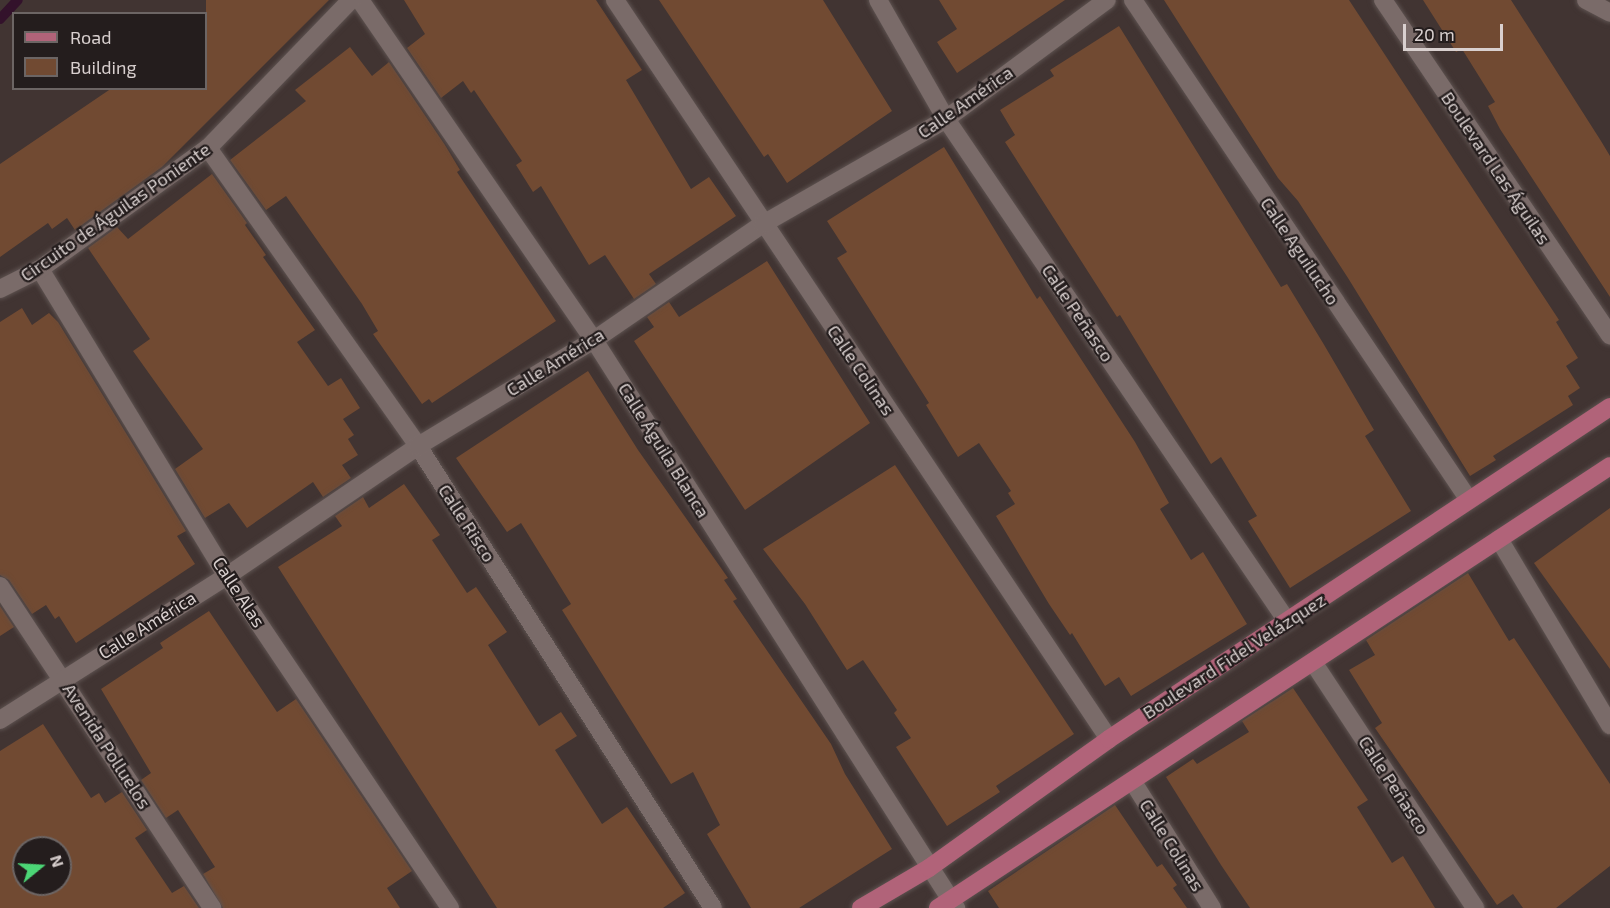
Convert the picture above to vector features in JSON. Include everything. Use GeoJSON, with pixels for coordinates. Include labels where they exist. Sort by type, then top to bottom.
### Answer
{"type":"FeatureCollection","features":[{"type":"Feature","properties":{"kind":"main road","name":"Boulevard Fidel Velázquez"},"geometry":{"type":"LineString","coordinates":[[861,908],[929,868],[1108,739],[1610,407]]}},
{"type":"Feature","properties":{"kind":"main road"},"geometry":{"type":"LineString","coordinates":[[948,905],[1610,466]]}},
{"type":"Feature","properties":{"kind":"street","name":"Circuito de Águilas Poniente"},"geometry":{"type":"LineString","coordinates":[[0,289],[40,269],[208,148],[351,0]]}},
{"type":"Feature","properties":{"kind":"street","name":"Calle Águila Blanca"},"geometry":{"type":"LineString","coordinates":[[360,0],[594,340],[929,868],[948,905]]}},
{"type":"Feature","properties":{"kind":"street","name":"Calle Colinas"},"geometry":{"type":"LineString","coordinates":[[615,0],[1108,739]]}},
{"type":"Feature","properties":{"kind":"street","name":"Calle Peñasco"},"geometry":{"type":"LineString","coordinates":[[878,0],[946,119],[1287,621]]}},
{"type":"Feature","properties":{"kind":"street","name":"Calle América"},"geometry":{"type":"LineString","coordinates":[[0,720],[62,678],[227,576],[418,446],[594,340],[763,224],[946,119],[1107,0]]}},
{"type":"Feature","properties":{"kind":"street","name":"Calle Aguilucho"},"geometry":{"type":"LineString","coordinates":[[1133,0],[1469,501]]}},
{"type":"Feature","properties":{"kind":"street","name":"Boulevard Las Águilas"},"geometry":{"type":"LineString","coordinates":[[1383,0],[1610,335]]}},
{"type":"Feature","properties":{"kind":"street"},"geometry":{"type":"LineString","coordinates":[[1586,0],[1610,13]]}},
{"type":"Feature","properties":{"kind":"street","name":"Calle Risco"},"geometry":{"type":"LineString","coordinates":[[208,148],[418,446],[713,908]]}},
{"type":"Feature","properties":{"kind":"street","name":"Calle Alas"},"geometry":{"type":"LineString","coordinates":[[40,269],[227,576],[450,908]]}},
{"type":"Feature","properties":{"kind":"street"},"geometry":{"type":"LineString","coordinates":[[1499,539],[1610,724]]}},
{"type":"Feature","properties":{"kind":"street","name":"Avenida Polluelos"},"geometry":{"type":"LineString","coordinates":[[0,586],[212,908]]}},
{"type":"Feature","properties":{"kind":"street","name":"Calle Peñasco"},"geometry":{"type":"LineString","coordinates":[[1312,662],[1475,908]]}},
{"type":"Feature","properties":{"kind":"street","name":"Calle Colinas"},"geometry":{"type":"LineString","coordinates":[[1133,782],[1212,908]]}},
{"type":"Feature","properties":{"kind":"building"},"geometry":{"type":"Polygon","coordinates":[[[206,0],[329,0],[162,167],[75,230],[67,218],[52,229],[48,223],[0,257],[0,164],[109,90],[207,90],[206,0]]]}},
{"type":"Feature","properties":{"kind":"building"},"geometry":{"type":"Polygon","coordinates":[[[404,0],[596,0],[642,70],[626,80],[691,189],[709,177],[736,216],[649,274],[656,284],[634,299],[605,255],[589,265],[541,186],[533,192],[516,165],[522,161],[474,90],[471,93],[463,81],[441,98],[407,48],[425,34],[404,0]]]}},
{"type":"Feature","properties":{"kind":"building"},"geometry":{"type":"Polygon","coordinates":[[[659,0],[823,0],[892,111],[787,183],[768,154],[764,157],[659,0]]]}},
{"type":"Feature","properties":{"kind":"building"},"geometry":{"type":"Polygon","coordinates":[[[939,0],[1065,0],[957,73],[937,42],[957,29],[939,0]]]}},
{"type":"Feature","properties":{"kind":"building"},"geometry":{"type":"Polygon","coordinates":[[[1164,0],[1349,0],[1559,320],[1556,322],[1578,358],[1566,366],[1580,388],[1568,396],[1573,405],[1493,456],[1496,460],[1470,476],[1348,278],[1298,201],[1278,178],[1164,0]]]}},
{"type":"Feature","properties":{"kind":"building"},"geometry":{"type":"Polygon","coordinates":[[[1423,0],[1511,0],[1601,141],[1610,156],[1610,297],[1500,129],[1488,106],[1495,102],[1462,49],[1456,52],[1423,0]]]}},
{"type":"Feature","properties":{"kind":"building"},"geometry":{"type":"Polygon","coordinates":[[[1119,26],[1281,287],[1287,284],[1323,343],[1374,430],[1365,436],[1411,511],[1290,588],[1248,521],[1257,516],[1221,457],[1211,464],[1120,315],[1117,317],[1005,142],[1015,135],[1000,110],[1054,76],[1050,70],[1119,26]]]}},
{"type":"Feature","properties":{"kind":"building"},"geometry":{"type":"Polygon","coordinates":[[[350,47],[372,76],[389,62],[445,145],[460,170],[457,172],[556,321],[432,403],[429,399],[422,404],[373,334],[378,331],[362,304],[286,196],[266,210],[230,160],[306,101],[295,90],[350,47]]]}},
{"type":"Feature","properties":{"kind":"building"},"geometry":{"type":"Polygon","coordinates":[[[944,147],[1037,299],[1040,296],[1135,442],[1169,503],[1160,509],[1191,560],[1203,552],[1247,624],[1131,696],[1119,677],[1105,686],[1072,633],[1070,635],[1049,604],[996,516],[1015,504],[1008,493],[1011,491],[979,443],[958,457],[926,405],[929,403],[837,258],[847,252],[827,221],[944,147]]]}},
{"type":"Feature","properties":{"kind":"building"},"geometry":{"type":"Polygon","coordinates":[[[212,174],[247,223],[245,225],[266,255],[263,257],[315,330],[297,342],[328,386],[341,378],[360,408],[343,419],[354,435],[348,439],[358,455],[342,465],[351,478],[323,497],[313,482],[247,528],[229,503],[205,518],[175,469],[203,449],[133,351],[150,339],[88,248],[117,227],[128,239],[212,174]]]}},
{"type":"Feature","properties":{"kind":"building"},"geometry":{"type":"Polygon","coordinates":[[[767,261],[870,423],[745,510],[634,341],[654,327],[647,317],[669,302],[679,317],[767,261]]]}},
{"type":"Feature","properties":{"kind":"building"},"geometry":{"type":"Polygon","coordinates":[[[22,308],[32,325],[49,313],[58,322],[186,531],[177,536],[195,564],[76,643],[59,616],[55,619],[46,605],[32,614],[9,580],[0,575],[0,322],[22,308]]]}},
{"type":"Feature","properties":{"kind":"building"},"geometry":{"type":"Polygon","coordinates":[[[588,371],[638,450],[728,578],[724,580],[737,599],[733,601],[831,744],[845,774],[892,849],[799,908],[751,908],[707,834],[720,825],[693,772],[671,784],[562,610],[571,604],[521,523],[507,532],[456,458],[588,371]]]}},
{"type":"Feature","properties":{"kind":"building"},"geometry":{"type":"Polygon","coordinates":[[[895,465],[1074,734],[996,786],[1000,792],[947,826],[896,747],[911,738],[894,713],[897,710],[863,660],[847,670],[805,604],[763,549],[895,465]]]}},
{"type":"Feature","properties":{"kind":"building"},"geometry":{"type":"Polygon","coordinates":[[[404,484],[440,535],[432,540],[467,593],[476,587],[507,632],[488,645],[539,726],[561,712],[577,736],[555,750],[602,824],[627,807],[685,893],[663,908],[497,908],[278,567],[342,526],[335,516],[363,497],[369,508],[404,484]]]}},
{"type":"Feature","properties":{"kind":"building"},"geometry":{"type":"Polygon","coordinates":[[[1610,508],[1610,669],[1534,563],[1610,508]]]}},
{"type":"Feature","properties":{"kind":"building"},"geometry":{"type":"Polygon","coordinates":[[[1468,573],[1509,641],[1514,638],[1610,784],[1610,866],[1556,908],[1523,908],[1513,894],[1497,905],[1375,728],[1382,723],[1349,670],[1375,655],[1366,640],[1468,573]]]}},
{"type":"Feature","properties":{"kind":"building"},"geometry":{"type":"Polygon","coordinates":[[[0,606],[14,627],[0,636],[0,606]]]}},
{"type":"Feature","properties":{"kind":"building"},"geometry":{"type":"Polygon","coordinates":[[[209,611],[277,712],[296,699],[412,871],[387,888],[400,908],[223,908],[203,874],[215,867],[178,810],[166,818],[141,780],[151,773],[101,689],[163,648],[160,643],[209,611]]]}},
{"type":"Feature","properties":{"kind":"building"},"geometry":{"type":"Polygon","coordinates":[[[1293,688],[1368,800],[1357,807],[1392,863],[1403,856],[1435,908],[1250,908],[1221,865],[1166,777],[1193,759],[1197,764],[1249,732],[1242,721],[1293,688]]]}},
{"type":"Feature","properties":{"kind":"building"},"geometry":{"type":"Polygon","coordinates":[[[43,724],[91,798],[99,793],[105,803],[122,792],[147,830],[135,838],[172,893],[184,886],[199,908],[0,908],[0,751],[43,724]]]}},
{"type":"Feature","properties":{"kind":"building"},"geometry":{"type":"Polygon","coordinates":[[[1115,805],[1157,867],[1162,864],[1177,885],[1173,888],[1187,908],[999,908],[988,891],[1115,805]]]}},
{"type":"Feature","properties":{"kind":"waterway"},"geometry":{"type":"LineString","coordinates":[[0,19],[18,0]]}}]}
